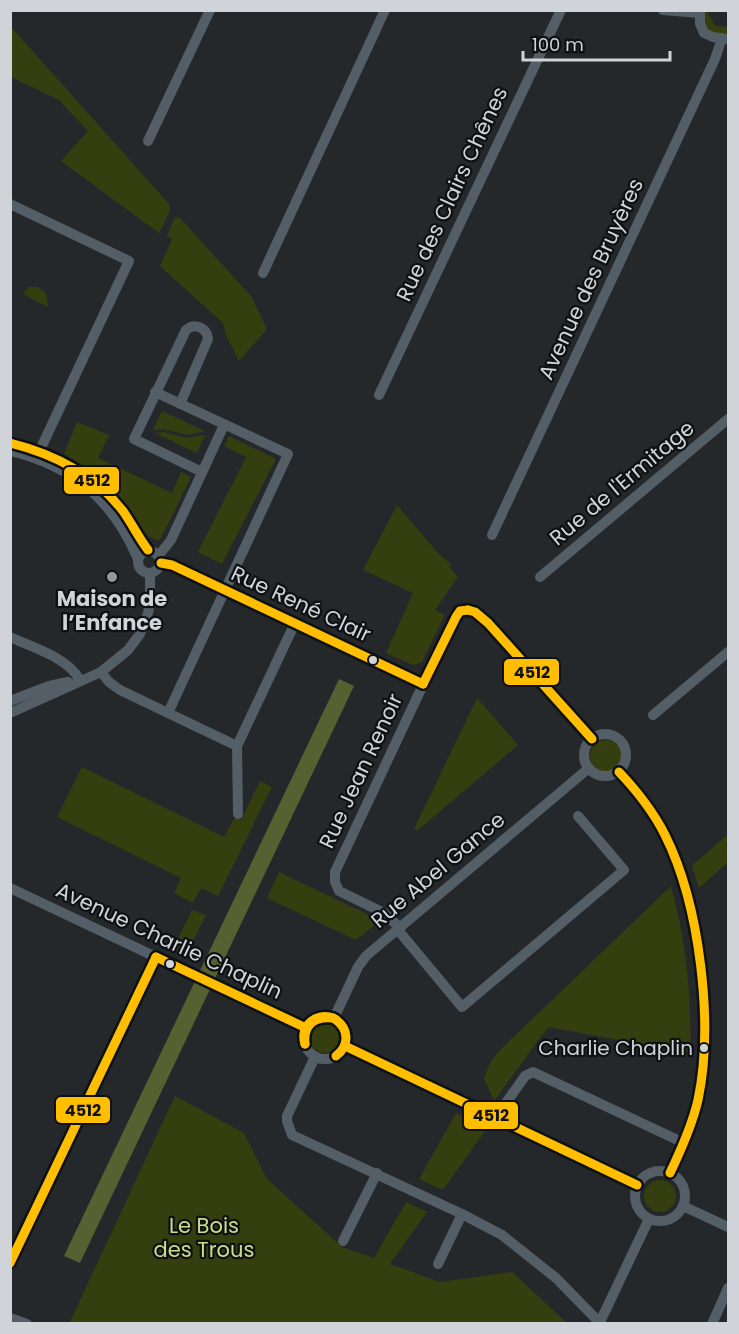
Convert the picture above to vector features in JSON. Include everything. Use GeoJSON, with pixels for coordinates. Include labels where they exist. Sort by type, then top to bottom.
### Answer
{"type":"FeatureCollection","features":[{"type":"Feature","properties":{"kind":"street"},"geometry":{"type":"LineString","coordinates":[[148,141],[210,10]]}},
{"type":"Feature","properties":{"kind":"street"},"geometry":{"type":"LineString","coordinates":[[263,273],[386,10]]}},
{"type":"Feature","properties":{"kind":"street","name":"Rue des Clairs Chênes"},"geometry":{"type":"LineString","coordinates":[[379,395],[561,10]]}},
{"type":"Feature","properties":{"kind":"street"},"geometry":{"type":"LineString","coordinates":[[663,10],[700,12],[700,24],[704,33],[725,39]]}},
{"type":"Feature","properties":{"kind":"street","name":"Avenue des Bruyères"},"geometry":{"type":"LineString","coordinates":[[492,535],[725,39]]}},
{"type":"Feature","properties":{"kind":"street"},"geometry":{"type":"LineString","coordinates":[[10,204],[129,261],[39,452]]}},
{"type":"Feature","properties":{"kind":"street"},"geometry":{"type":"LineString","coordinates":[[180,404],[208,339],[204,329],[190,326],[186,330],[134,439],[202,472]]}},
{"type":"Feature","properties":{"kind":"street"},"geometry":{"type":"LineString","coordinates":[[155,392],[288,454],[168,713]]}},
{"type":"Feature","properties":{"kind":"street","name":"Rue de l'Ermitage"},"geometry":{"type":"LineString","coordinates":[[540,577],[729,419]]}},
{"type":"Feature","properties":{"kind":"street"},"geometry":{"type":"LineString","coordinates":[[10,451],[36,458],[92,490],[118,519],[130,539],[140,569],[150,573],[156,571],[224,425]]}},
{"type":"Feature","properties":{"kind":"street"},"geometry":{"type":"LineString","coordinates":[[10,443],[39,452],[74,468],[100,486],[121,509],[148,550]]}},
{"type":"Feature","properties":{"kind":"street"},"geometry":{"type":"LineString","coordinates":[[138,559],[148,550],[154,551],[160,559]]}},
{"type":"Feature","properties":{"kind":"street","name":"Rue René Clair"},"geometry":{"type":"LineString","coordinates":[[160,559],[423,684]]}},
{"type":"Feature","properties":{"kind":"street"},"geometry":{"type":"LineString","coordinates":[[10,713],[101,672],[128,650],[140,634],[150,603],[150,573]]}},
{"type":"Feature","properties":{"kind":"street","name":"Rue Jean Renoir"},"geometry":{"type":"LineString","coordinates":[[399,929],[384,913],[339,891],[335,882],[335,872],[423,684],[460,611],[468,609],[488,622],[592,739]]}},
{"type":"Feature","properties":{"kind":"street"},"geometry":{"type":"LineString","coordinates":[[238,814],[237,746],[295,623]]}},
{"type":"Feature","properties":{"kind":"street"},"geometry":{"type":"LineString","coordinates":[[10,637],[64,662],[75,671],[80,680]]}},
{"type":"Feature","properties":{"kind":"street"},"geometry":{"type":"LineString","coordinates":[[653,715],[729,652]]}},
{"type":"Feature","properties":{"kind":"street"},"geometry":{"type":"LineString","coordinates":[[101,672],[120,690],[237,746]]}},
{"type":"Feature","properties":{"kind":"street"},"geometry":{"type":"LineString","coordinates":[[10,701],[49,686],[80,680]]}},
{"type":"Feature","properties":{"kind":"street"},"geometry":{"type":"LineString","coordinates":[[604,734],[621,741],[626,760],[619,771],[613,775],[600,776],[589,768],[584,756],[592,739],[604,734]]}},
{"type":"Feature","properties":{"kind":"street","name":"Rue Abel Gance"},"geometry":{"type":"LineString","coordinates":[[334,1018],[358,967],[366,956],[589,768]]}},
{"type":"Feature","properties":{"kind":"street"},"geometry":{"type":"LineString","coordinates":[[619,771],[645,801],[668,839],[684,882],[695,933],[704,1000],[705,1046],[695,1110],[684,1143],[670,1173]]}},
{"type":"Feature","properties":{"kind":"street"},"geometry":{"type":"LineString","coordinates":[[399,929],[462,1007],[624,870],[578,816]]}},
{"type":"Feature","properties":{"kind":"street","name":"Avenue Charlie Chaplin"},"geometry":{"type":"LineString","coordinates":[[12,890],[306,1028]]}},
{"type":"Feature","properties":{"kind":"street"},"geometry":{"type":"LineString","coordinates":[[10,1264],[156,957]]}},
{"type":"Feature","properties":{"kind":"street"},"geometry":{"type":"LineString","coordinates":[[321,1017],[334,1018],[344,1027],[347,1039],[345,1046],[342,1052],[329,1059],[315,1057],[306,1048],[304,1034],[306,1028],[321,1017]]}},
{"type":"Feature","properties":{"kind":"street"},"geometry":{"type":"LineString","coordinates":[[345,1046],[638,1185]]}},
{"type":"Feature","properties":{"kind":"street"},"geometry":{"type":"LineString","coordinates":[[315,1057],[287,1116],[292,1135],[377,1173],[502,1235],[538,1262],[601,1323],[649,1219]]}},
{"type":"Feature","properties":{"kind":"street"},"geometry":{"type":"LineString","coordinates":[[496,1117],[525,1076],[533,1072],[684,1143]]}},
{"type":"Feature","properties":{"kind":"street"},"geometry":{"type":"LineString","coordinates":[[343,1241],[377,1173]]}},
{"type":"Feature","properties":{"kind":"street"},"geometry":{"type":"LineString","coordinates":[[670,1173],[676,1177],[685,1190],[684,1206],[679,1213],[665,1221],[649,1219],[638,1208],[635,1200],[638,1185],[648,1174],[670,1173]]}},
{"type":"Feature","properties":{"kind":"street"},"geometry":{"type":"LineString","coordinates":[[684,1206],[729,1227]]}},
{"type":"Feature","properties":{"kind":"street"},"geometry":{"type":"LineString","coordinates":[[438,1264],[462,1214]]}},
{"type":"Feature","properties":{"kind":"street"},"geometry":{"type":"LineString","coordinates":[[712,1323],[729,1288]]}},
{"type":"Feature","properties":{"kind":"street"},"geometry":{"type":"LineString","coordinates":[[10,1318],[27,1323]]}},
{"type":"Feature","properties":{"kind":"green space"},"geometry":{"type":"Polygon","coordinates":[[[703,11],[707,11],[715,26],[728,27],[728,35],[713,34],[706,28],[703,11]]]}},
{"type":"Feature","properties":{"kind":"green space"},"geometry":{"type":"Polygon","coordinates":[[[11,27],[169,204],[170,211],[159,233],[61,161],[88,131],[59,100],[11,77],[11,27]]]}},
{"type":"Feature","properties":{"kind":"green space"},"geometry":{"type":"Polygon","coordinates":[[[175,217],[180,218],[251,296],[267,329],[239,361],[226,335],[223,323],[160,266],[172,239],[167,236],[175,217]]]}},
{"type":"Feature","properties":{"kind":"green space"},"geometry":{"type":"Polygon","coordinates":[[[29,287],[37,287],[46,293],[48,307],[23,294],[29,287]]]}},
{"type":"Feature","properties":{"kind":"green space"},"geometry":{"type":"Polygon","coordinates":[[[162,411],[205,431],[188,435],[163,429],[153,430],[162,411]]]}},
{"type":"Feature","properties":{"kind":"green space"},"geometry":{"type":"Polygon","coordinates":[[[77,422],[109,435],[98,458],[172,493],[181,472],[191,477],[160,540],[144,532],[135,516],[111,489],[64,454],[77,422]]]}},
{"type":"Feature","properties":{"kind":"green space"},"geometry":{"type":"Polygon","coordinates":[[[163,432],[187,438],[205,435],[197,453],[155,433],[163,432]]]}},
{"type":"Feature","properties":{"kind":"green space"},"geometry":{"type":"Polygon","coordinates":[[[229,436],[276,459],[222,564],[198,552],[246,457],[224,446],[229,436]]]}},
{"type":"Feature","properties":{"kind":"green space"},"geometry":{"type":"Polygon","coordinates":[[[397,505],[438,553],[451,564],[449,567],[458,577],[435,610],[445,615],[422,662],[413,665],[386,653],[413,593],[363,570],[397,505]]]}},
{"type":"Feature","properties":{"kind":"green space"},"geometry":{"type":"Polygon","coordinates":[[[477,698],[518,745],[417,831],[414,829],[477,698]]]}},
{"type":"Feature","properties":{"kind":"green space"},"geometry":{"type":"Polygon","coordinates":[[[606,740],[617,745],[622,756],[617,767],[606,772],[595,767],[590,756],[595,745],[606,740]]]}},
{"type":"Feature","properties":{"kind":"green space"},"geometry":{"type":"Polygon","coordinates":[[[82,767],[224,837],[235,817],[241,820],[260,781],[272,787],[218,896],[201,888],[193,903],[174,893],[181,878],[57,817],[82,767]]]}},
{"type":"Feature","properties":{"kind":"green space"},"geometry":{"type":"Polygon","coordinates":[[[728,834],[728,862],[699,888],[692,866],[728,834]]]}},
{"type":"Feature","properties":{"kind":"green space"},"geometry":{"type":"Polygon","coordinates":[[[279,872],[375,918],[376,924],[356,940],[267,898],[279,872]]]}},
{"type":"Feature","properties":{"kind":"green space"},"geometry":{"type":"Polygon","coordinates":[[[671,886],[681,927],[687,969],[690,1053],[548,1027],[494,1101],[484,1078],[491,1061],[499,1051],[671,886]]]}},
{"type":"Feature","properties":{"kind":"green space"},"geometry":{"type":"Polygon","coordinates":[[[192,910],[206,915],[186,955],[173,949],[192,910]]]}},
{"type":"Feature","properties":{"kind":"green space"},"geometry":{"type":"Polygon","coordinates":[[[325,1021],[336,1026],[341,1037],[336,1048],[325,1053],[314,1048],[309,1037],[314,1026],[325,1021]]]}},
{"type":"Feature","properties":{"kind":"green space","name":"Le Bois des Trous"},"geometry":{"type":"Polygon","coordinates":[[[175,1096],[244,1133],[267,1179],[342,1247],[374,1258],[406,1202],[427,1212],[390,1264],[440,1282],[512,1272],[567,1323],[69,1324],[175,1096]]]}},
{"type":"Feature","properties":{"kind":"green space"},"geometry":{"type":"Polygon","coordinates":[[[456,1113],[487,1128],[443,1190],[419,1179],[456,1113]]]}},
{"type":"Feature","properties":{"kind":"green space"},"geometry":{"type":"Polygon","coordinates":[[[660,1180],[671,1185],[676,1196],[671,1207],[660,1212],[649,1207],[644,1196],[649,1185],[660,1180]]]}},
{"type":"Feature","properties":{"kind":"shaded area"},"geometry":{"type":"Polygon","coordinates":[[[339,679],[354,686],[80,1263],[64,1256],[339,679]]]}},
{"type":"Feature","properties":{"kind":"transit line","name":"4512"},"geometry":{"type":"LineString","coordinates":[[10,443],[58,460],[100,487],[123,511],[148,550]]}},
{"type":"Feature","properties":{"kind":"transit line","name":"4512"},"geometry":{"type":"LineString","coordinates":[[161,563],[172,565],[423,684]]}},
{"type":"Feature","properties":{"kind":"transit line","name":"4512"},"geometry":{"type":"LineString","coordinates":[[468,610],[475,612],[488,623],[592,739]]}},
{"type":"Feature","properties":{"kind":"transit line","name":"4512"},"geometry":{"type":"LineString","coordinates":[[423,684],[456,617],[460,611],[468,610]]}},
{"type":"Feature","properties":{"kind":"transit line","name":"4512"},"geometry":{"type":"LineString","coordinates":[[619,772],[655,818],[677,863],[687,895],[701,965],[705,1036],[703,1070],[693,1119],[670,1173]]}},
{"type":"Feature","properties":{"kind":"transit line","name":"4512"},"geometry":{"type":"LineString","coordinates":[[156,957],[306,1028]]}},
{"type":"Feature","properties":{"kind":"transit line","name":"4512"},"geometry":{"type":"LineString","coordinates":[[10,1263],[156,957]]}},
{"type":"Feature","properties":{"kind":"transit line","name":"4512"},"geometry":{"type":"LineString","coordinates":[[305,1044],[304,1032],[310,1022],[321,1017],[333,1018]]}},
{"type":"Feature","properties":{"kind":"transit line","name":"4512"},"geometry":{"type":"LineString","coordinates":[[305,1044],[308,1026],[321,1018],[333,1018]]}},
{"type":"Feature","properties":{"kind":"transit line","name":"4512"},"geometry":{"type":"LineString","coordinates":[[335,1019],[343,1027],[346,1037],[344,1047],[336,1056]]}},
{"type":"Feature","properties":{"kind":"transit line","name":"4512"},"geometry":{"type":"LineString","coordinates":[[345,1046],[637,1185]]}},
{"type":"Feature","properties":{"kind":"place","name":"Maison de l’Enfance"},"geometry":{"type":"Point","coordinates":[112,577]}},
{"type":"Feature","properties":{"kind":"place","name":"Charlie Chaplin"},"geometry":{"type":"Point","coordinates":[704,1048]}}]}
